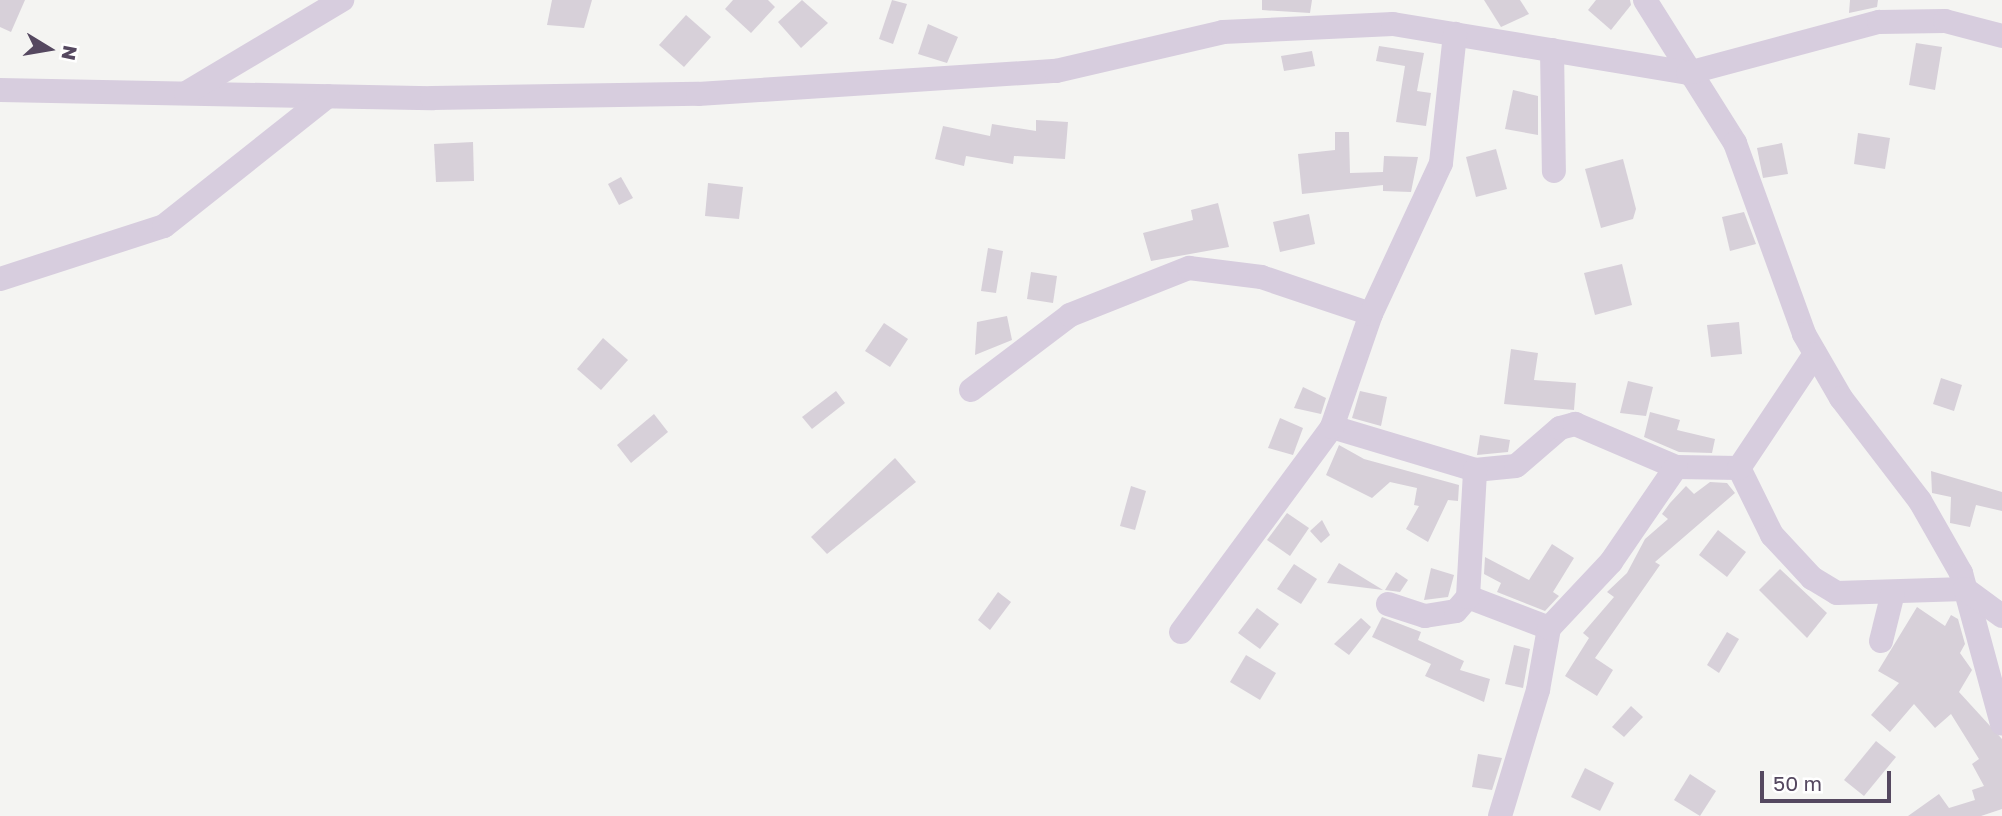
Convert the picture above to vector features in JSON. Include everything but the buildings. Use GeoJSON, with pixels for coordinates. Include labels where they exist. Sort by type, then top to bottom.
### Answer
{"type":"FeatureCollection","features":[{"type":"Feature","properties":{"kind":"street"},"geometry":{"type":"LineString","coordinates":[[185,93],[342,0]]}},
{"type":"Feature","properties":{"kind":"street"},"geometry":{"type":"LineString","coordinates":[[1645,0],[1688,73],[1735,143],[1815,354],[1920,501],[1965,589],[2002,724]]}},
{"type":"Feature","properties":{"kind":"street"},"geometry":{"type":"LineString","coordinates":[[0,90],[328,96],[698,94],[906,83],[1056,71],[1223,32],[1393,24],[1688,73],[1879,22],[1945,21],[2002,36]]}},
{"type":"Feature","properties":{"kind":"street"},"geometry":{"type":"LineString","coordinates":[[1181,632],[1332,427],[1371,314],[1441,163],[1455,34]]}},
{"type":"Feature","properties":{"kind":"street"},"geometry":{"type":"LineString","coordinates":[[1552,50],[1554,171]]}},
{"type":"Feature","properties":{"kind":"street"},"geometry":{"type":"LineString","coordinates":[[0,279],[164,226],[328,96]]}},
{"type":"Feature","properties":{"kind":"street"},"geometry":{"type":"LineString","coordinates":[[971,390],[1070,315],[1189,268],[1261,277],[1371,314]]}},
{"type":"Feature","properties":{"kind":"street"},"geometry":{"type":"LineString","coordinates":[[1739,468],[1815,354]]}},
{"type":"Feature","properties":{"kind":"street"},"geometry":{"type":"LineString","coordinates":[[1332,427],[1475,470],[1516,466],[1560,428],[1575,424],[1676,467],[1739,468]]}},
{"type":"Feature","properties":{"kind":"street"},"geometry":{"type":"LineString","coordinates":[[1500,816],[1538,690],[1549,628],[1611,562],[1676,467]]}},
{"type":"Feature","properties":{"kind":"street"},"geometry":{"type":"LineString","coordinates":[[1739,468],[1772,535],[1812,578],[1837,593],[1965,589],[2002,616]]}},
{"type":"Feature","properties":{"kind":"street"},"geometry":{"type":"LineString","coordinates":[[1388,604],[1425,617],[1456,611],[1468,597],[1475,470]]}},
{"type":"Feature","properties":{"kind":"street"},"geometry":{"type":"LineString","coordinates":[[1881,641],[1893,593]]}},
{"type":"Feature","properties":{"kind":"street"},"geometry":{"type":"LineString","coordinates":[[1468,597],[1549,628]]}}]}
